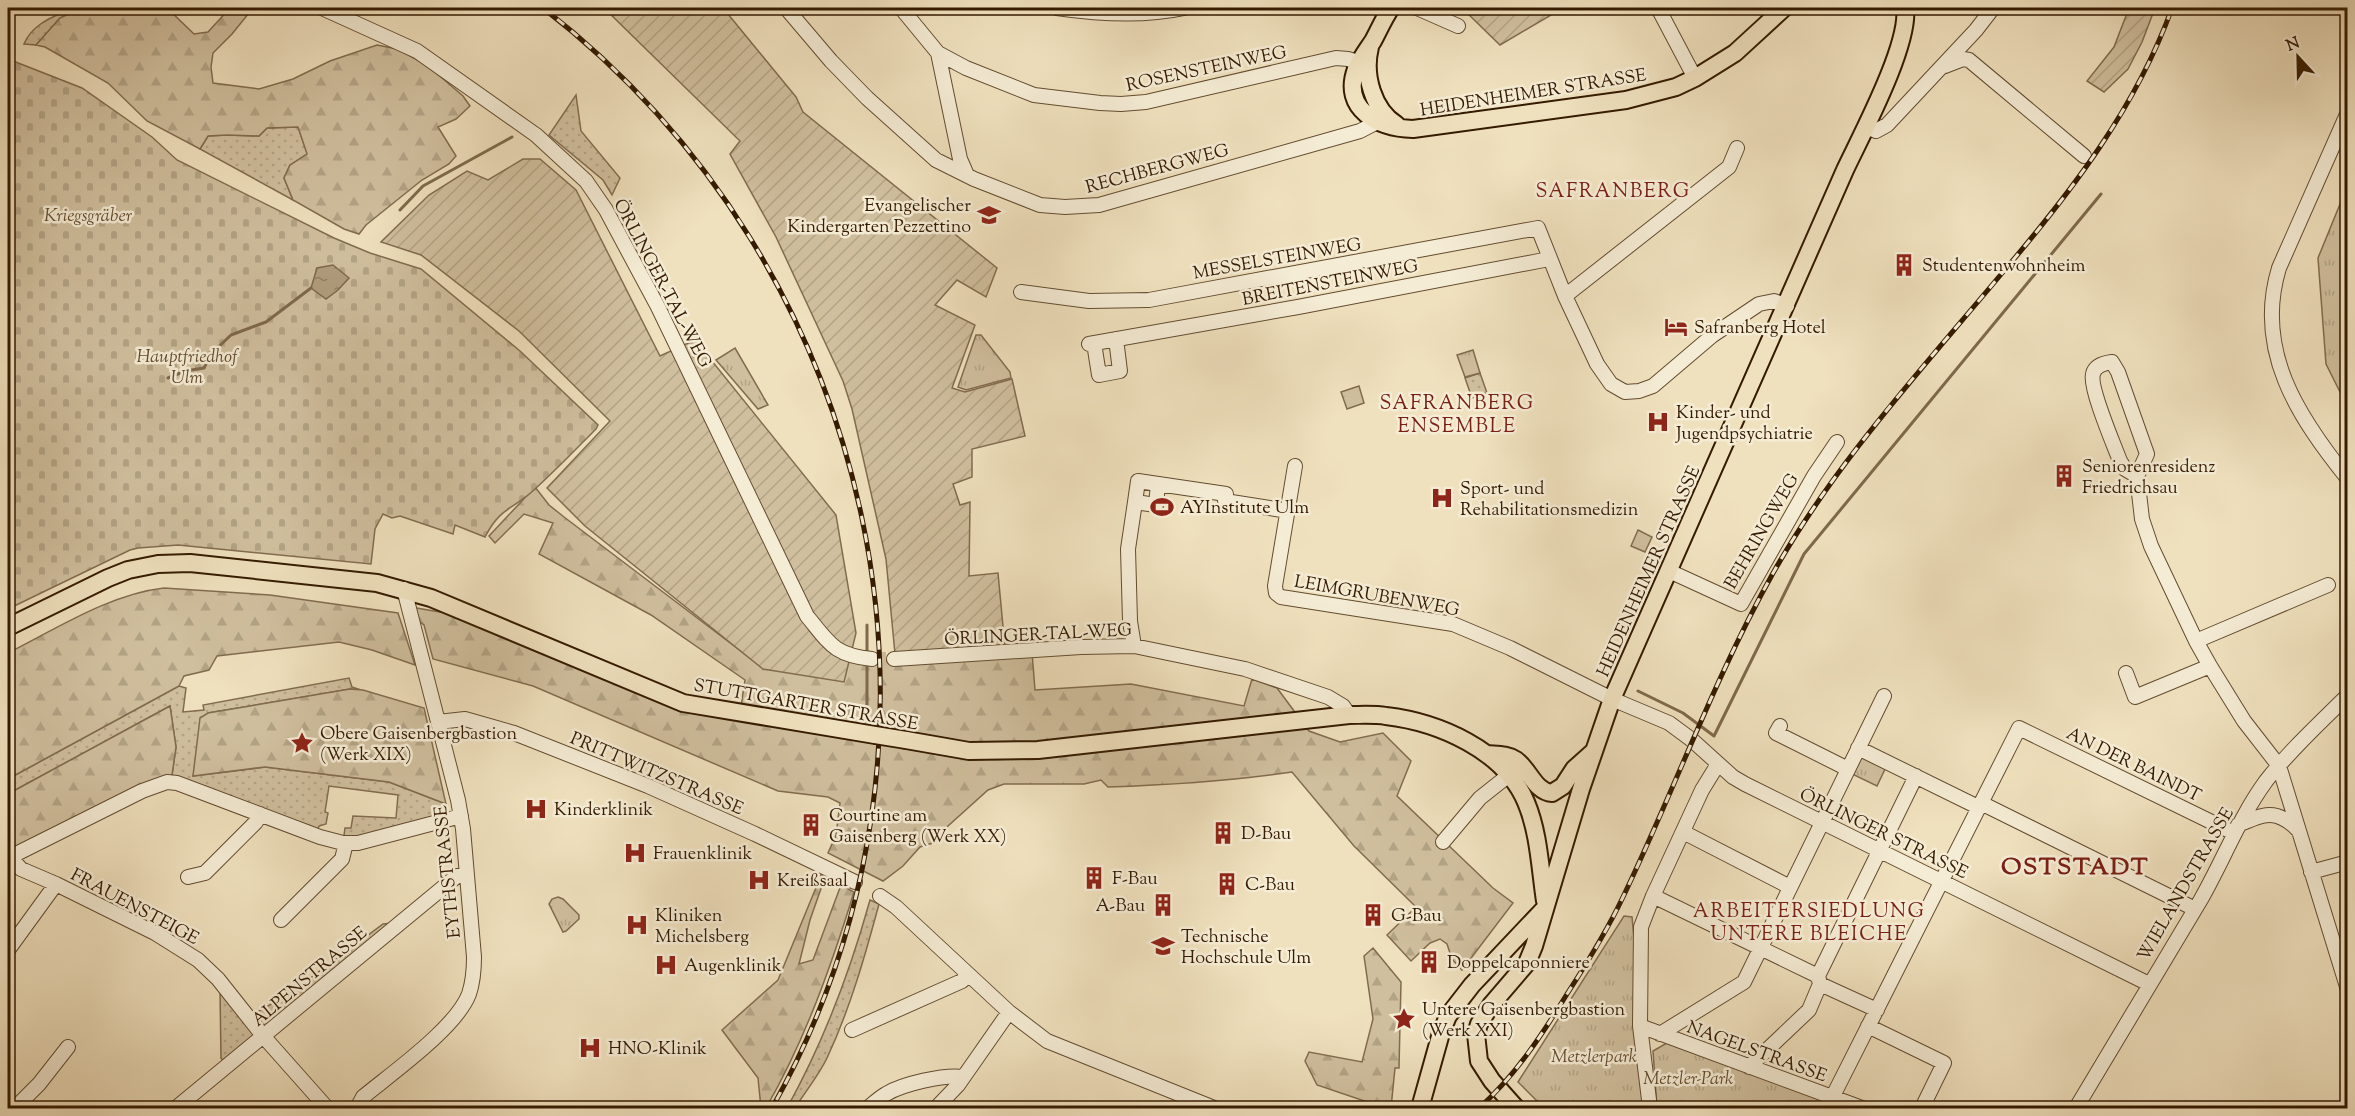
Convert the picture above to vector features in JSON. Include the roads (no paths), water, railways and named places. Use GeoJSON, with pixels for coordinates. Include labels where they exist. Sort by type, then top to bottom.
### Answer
{"type":"FeatureCollection","features":[{"type":"Feature","properties":{"kind":"main road","name":"HEIDENHEIMER STRASSE"},"geometry":{"type":"LineString","coordinates":[[1391,8],[1363,63],[1382,120],[1404,129],[1425,129],[1626,100],[1657,93],[1695,78],[1735,53],[1784,8]]}},
{"type":"Feature","properties":{"kind":"main road","name":"HEIDENHEIMER STRASSE"},"geometry":{"type":"LineString","coordinates":[[1516,1108],[1482,1067],[1477,1052],[1476,1034],[1483,1016],[1527,963],[1593,752],[1612,699],[1866,127],[1903,39],[1905,8]]}},
{"type":"Feature","properties":{"kind":"main road","name":"STUTTGARTER STRASSE"},"geometry":{"type":"LineString","coordinates":[[8,627],[118,574],[138,567],[168,563],[202,564],[372,582],[404,589],[683,702],[969,751],[1038,750],[1349,715],[1385,716],[1425,724],[1454,735],[1485,754],[1509,775],[1521,793],[1531,816],[1546,907]]}},
{"type":"Feature","properties":{"kind":"main road"},"geometry":{"type":"LineString","coordinates":[[1485,754],[1502,755],[1516,760],[1542,791],[1552,793],[1563,786],[1574,769],[1593,752]]}},
{"type":"Feature","properties":{"kind":"main road"},"geometry":{"type":"LineString","coordinates":[[1420,1108],[1448,1016],[1472,985],[1546,907]]}},
{"type":"Feature","properties":{"kind":"street","name":"ÖRLINGER-TAL-WEG"},"geometry":{"type":"LineString","coordinates":[[322,8],[417,51],[536,135],[586,181],[606,210],[667,326],[807,616],[831,646],[849,656],[868,658]]}},
{"type":"Feature","properties":{"kind":"street","name":"RECHBERGWEG"},"geometry":{"type":"LineString","coordinates":[[786,8],[831,61],[867,98],[936,160],[1040,205],[1092,206],[1360,131],[1382,120]]}},
{"type":"Feature","properties":{"kind":"street"},"geometry":{"type":"LineString","coordinates":[[1057,8],[1094,13],[1167,11],[1184,8]]}},
{"type":"Feature","properties":{"kind":"street"},"geometry":{"type":"LineString","coordinates":[[1417,8],[1458,26]]}},
{"type":"Feature","properties":{"kind":"street"},"geometry":{"type":"LineString","coordinates":[[1658,8],[1695,78]]}},
{"type":"Feature","properties":{"kind":"street"},"geometry":{"type":"LineString","coordinates":[[1866,127],[1876,130],[1887,125],[1943,66],[1993,8]]}},
{"type":"Feature","properties":{"kind":"street","name":"ROSENSTEINWEG"},"geometry":{"type":"LineString","coordinates":[[908,10],[938,53],[966,68],[1034,95],[1121,104],[1182,94],[1333,59],[1344,58],[1363,63]]}},
{"type":"Feature","properties":{"kind":"street"},"geometry":{"type":"LineString","coordinates":[[938,53],[960,159],[967,175]]}},
{"type":"Feature","properties":{"kind":"street"},"geometry":{"type":"LineString","coordinates":[[1943,66],[1963,59],[1969,60],[2084,156]]}},
{"type":"Feature","properties":{"kind":"street"},"geometry":{"type":"LineString","coordinates":[[2348,112],[2279,268],[2273,292],[2271,319],[2277,361],[2288,388],[2314,435],[2348,479]]}},
{"type":"Feature","properties":{"kind":"street"},"geometry":{"type":"LineString","coordinates":[[1564,296],[1730,167],[1737,148]]}},
{"type":"Feature","properties":{"kind":"street","name":"MESSELSTEINWEG"},"geometry":{"type":"LineString","coordinates":[[1021,292],[1089,301],[1149,300],[1538,228],[1549,259]]}},
{"type":"Feature","properties":{"kind":"street"},"geometry":{"type":"LineString","coordinates":[[1549,259],[1597,364],[1611,384],[1625,392],[1639,391],[1653,386],[1713,335],[1759,304],[1774,301],[1787,306]]}},
{"type":"Feature","properties":{"kind":"street","name":"BREITENSTEINWEG"},"geometry":{"type":"LineString","coordinates":[[1116,339],[1120,371],[1099,375],[1091,343],[1298,307],[1549,259]]}},
{"type":"Feature","properties":{"kind":"street"},"geometry":{"type":"LineString","coordinates":[[2137,476],[2125,469],[2120,461],[2094,389],[2092,375],[2097,367],[2105,363],[2112,362],[2118,372],[2147,454],[2137,476],[2142,519],[2151,546],[2210,666],[2244,721],[2279,766],[2348,990]]}},
{"type":"Feature","properties":{"kind":"street","name":"BEHRINGWEG"},"geometry":{"type":"LineString","coordinates":[[1669,572],[1741,604],[1814,477],[1837,442]]}},
{"type":"Feature","properties":{"kind":"street","name":"LEIMGRUBENWEG"},"geometry":{"type":"LineString","coordinates":[[1295,466],[1275,586],[1276,593],[1281,597],[1453,624],[1525,655],[1612,699]]}},
{"type":"Feature","properties":{"kind":"street"},"geometry":{"type":"LineString","coordinates":[[1134,646],[1130,621],[1128,549],[1138,482],[1226,494],[1225,501],[1288,511]]}},
{"type":"Feature","properties":{"kind":"street"},"geometry":{"type":"LineString","coordinates":[[1135,502],[1156,505],[1158,484]]}},
{"type":"Feature","properties":{"kind":"street"},"geometry":{"type":"LineString","coordinates":[[2196,641],[2328,585]]}},
{"type":"Feature","properties":{"kind":"street","name":"EYTHSTRASSE"},"geometry":{"type":"LineString","coordinates":[[357,1108],[363,1097],[425,1045],[459,1012],[469,995],[474,976],[461,816],[404,589]]}},
{"type":"Feature","properties":{"kind":"street","name":"ÖRLINGER-TAL-WEG"},"geometry":{"type":"LineString","coordinates":[[894,659],[1081,647],[1134,646],[1245,669],[1328,697],[1343,706],[1349,715]]}},
{"type":"Feature","properties":{"kind":"street"},"geometry":{"type":"LineString","coordinates":[[2126,673],[2135,697],[2210,666]]}},
{"type":"Feature","properties":{"kind":"street","name":"WIELANDSTRASSE"},"geometry":{"type":"LineString","coordinates":[[2076,1108],[2195,909],[2232,829],[2279,766],[2348,695]]}},
{"type":"Feature","properties":{"kind":"street"},"geometry":{"type":"LineString","coordinates":[[1660,1034],[1744,982],[1884,696]]}},
{"type":"Feature","properties":{"kind":"street","name":"ÖRLINGER STRASSE"},"geometry":{"type":"LineString","coordinates":[[1612,699],[1669,723],[1744,783],[2149,984]]}},
{"type":"Feature","properties":{"kind":"street","name":"PRITTWITZSTRASSE"},"geometry":{"type":"LineString","coordinates":[[438,722],[465,719],[514,733],[648,786],[855,882]]}},
{"type":"Feature","properties":{"kind":"street"},"geometry":{"type":"LineString","coordinates":[[1780,726],[1776,733],[1848,769]]}},
{"type":"Feature","properties":{"kind":"street","name":"AN DER BAINDT"},"geometry":{"type":"LineString","coordinates":[[1980,805],[2019,728],[2232,829]]}},
{"type":"Feature","properties":{"kind":"street"},"geometry":{"type":"LineString","coordinates":[[1858,748],[2195,909]]}},
{"type":"Feature","properties":{"kind":"street"},"geometry":{"type":"LineString","coordinates":[[1650,1108],[1640,1026],[1641,927],[1702,790],[1718,764]]}},
{"type":"Feature","properties":{"kind":"street"},"geometry":{"type":"LineString","coordinates":[[1443,842],[1480,798],[1509,775]]}},
{"type":"Feature","properties":{"kind":"street"},"geometry":{"type":"LineString","coordinates":[[1749,1067],[1809,1010],[1819,980],[1878,850],[1916,776]]}},
{"type":"Feature","properties":{"kind":"street"},"geometry":{"type":"LineString","coordinates":[[9,858],[142,791],[167,782],[177,783],[320,837],[346,843],[375,839],[461,816]]}},
{"type":"Feature","properties":{"kind":"street"},"geometry":{"type":"LineString","coordinates":[[1832,1098],[1980,805]]}},
{"type":"Feature","properties":{"kind":"street"},"geometry":{"type":"LineString","coordinates":[[188,877],[205,873],[256,822],[260,814]]}},
{"type":"Feature","properties":{"kind":"street"},"geometry":{"type":"LineString","coordinates":[[2232,829],[2268,814],[2282,816],[2297,829]]}},
{"type":"Feature","properties":{"kind":"street"},"geometry":{"type":"LineString","coordinates":[[1683,832],[1790,887]]}},
{"type":"Feature","properties":{"kind":"street"},"geometry":{"type":"LineString","coordinates":[[281,920],[342,859],[346,852],[346,843]]}},
{"type":"Feature","properties":{"kind":"street","name":"FRAUENSTEIGE"},"geometry":{"type":"LineString","coordinates":[[9,858],[21,869],[155,933],[198,960],[218,979],[264,1037],[327,1108]]}},
{"type":"Feature","properties":{"kind":"street"},"geometry":{"type":"LineString","coordinates":[[2311,872],[2348,862]]}},
{"type":"Feature","properties":{"kind":"street","name":"ALPENSTRASSE"},"geometry":{"type":"LineString","coordinates":[[176,1108],[457,876],[467,875]]}},
{"type":"Feature","properties":{"kind":"street"},"geometry":{"type":"LineString","coordinates":[[8,950],[56,884]]}},
{"type":"Feature","properties":{"kind":"street"},"geometry":{"type":"LineString","coordinates":[[880,896],[896,907],[1009,1012],[1047,1041],[1214,1108]]}},
{"type":"Feature","properties":{"kind":"street"},"geometry":{"type":"LineString","coordinates":[[1653,896],[1877,1010]]}},
{"type":"Feature","properties":{"kind":"street"},"geometry":{"type":"LineString","coordinates":[[852,1030],[962,981],[968,974]]}},
{"type":"Feature","properties":{"kind":"street"},"geometry":{"type":"LineString","coordinates":[[936,1108],[963,1077],[1009,1012]]}},
{"type":"Feature","properties":{"kind":"street","name":"NAGELSTRASSE"},"geometry":{"type":"LineString","coordinates":[[1640,1026],[1862,1108]]}},
{"type":"Feature","properties":{"kind":"street"},"geometry":{"type":"LineString","coordinates":[[1868,1026],[1944,1063],[1922,1108]]}},
{"type":"Feature","properties":{"kind":"street"},"geometry":{"type":"LineString","coordinates":[[15,1108],[39,1084],[68,1047]]}},
{"type":"Feature","properties":{"kind":"street"},"geometry":{"type":"LineString","coordinates":[[868,1108],[888,1092],[954,1075],[963,1077]]}},
{"type":"Feature","properties":{"kind":"water"},"geometry":{"type":"Polygon","coordinates":[[[333,265],[349,278],[326,299],[311,288],[317,268],[333,265]]]}},
{"type":"Feature","properties":{"kind":"waterway"},"geometry":{"type":"LineString","coordinates":[[400,210],[423,186],[512,137]]}},
{"type":"Feature","properties":{"kind":"waterway"},"geometry":{"type":"LineString","coordinates":[[1638,691],[1683,713],[1714,736],[1804,554],[2101,194]]}},
{"type":"Feature","properties":{"kind":"waterway"},"geometry":{"type":"LineString","coordinates":[[168,378],[185,371],[204,368],[211,354],[231,335],[266,322],[311,288]]}},
{"type":"Feature","properties":{"kind":"waterway"},"geometry":{"type":"LineString","coordinates":[[867,625],[867,655]]}},
{"type":"Feature","properties":{"kind":"waterway"},"geometry":{"type":"LineString","coordinates":[[867,662],[867,711]]}},
{"type":"Feature","properties":{"kind":"tunnel"},"geometry":{"type":"LineString","coordinates":[[872,659],[894,659]]}},
{"type":"Feature","properties":{"kind":"railway"},"geometry":{"type":"LineString","coordinates":[[543,8],[658,114],[750,237],[818,372],[862,516],[880,665],[872,816],[836,965],[772,1108]]}},
{"type":"Feature","properties":{"kind":"railway"},"geometry":{"type":"LineString","coordinates":[[1479,1108],[1492,1096],[1538,1040],[1604,934],[1642,857],[1731,654],[1796,534],[1880,418],[2028,242],[2100,148],[2140,80],[2172,8]]}},
{"type":"Feature","properties":{"kind":"place","name":"Evangelischer Kindergarten Pezzettino"},"geometry":{"type":"Point","coordinates":[989,215]}},
{"type":"Feature","properties":{"kind":"place","name":"Studentenwohnheim"},"geometry":{"type":"Point","coordinates":[1904,265]}},
{"type":"Feature","properties":{"kind":"place","name":"Safranberg Hotel"},"geometry":{"type":"Point","coordinates":[1676,327]}},
{"type":"Feature","properties":{"kind":"place","name":"Kinder- und Jugendpsychiatrie"},"geometry":{"type":"Point","coordinates":[1658,422]}},
{"type":"Feature","properties":{"kind":"place","name":"Seniorenresidenz Friedrichsau"},"geometry":{"type":"Point","coordinates":[2064,476]}},
{"type":"Feature","properties":{"kind":"place","name":"Sport- und Rehabilitationsmedizin"},"geometry":{"type":"Point","coordinates":[1442,498]}},
{"type":"Feature","properties":{"kind":"place","name":"AYInstitute Ulm"},"geometry":{"type":"Point","coordinates":[1162,507]}},
{"type":"Feature","properties":{"kind":"place","name":"Obere Gaisenbergbastion (Werk XIX)"},"geometry":{"type":"Point","coordinates":[302,743]}},
{"type":"Feature","properties":{"kind":"place","name":"Kinderklinik"},"geometry":{"type":"Point","coordinates":[536,809]}},
{"type":"Feature","properties":{"kind":"place","name":"Courtine am Gaisenberg (Werk XX)"},"geometry":{"type":"Point","coordinates":[811,825]}},
{"type":"Feature","properties":{"kind":"place","name":"D-Bau"},"geometry":{"type":"Point","coordinates":[1223,833]}},
{"type":"Feature","properties":{"kind":"place","name":"Frauenklinik"},"geometry":{"type":"Point","coordinates":[635,853]}},
{"type":"Feature","properties":{"kind":"place","name":"F-Bau"},"geometry":{"type":"Point","coordinates":[1094,878]}},
{"type":"Feature","properties":{"kind":"place","name":"Kreißsaal"},"geometry":{"type":"Point","coordinates":[759,880]}},
{"type":"Feature","properties":{"kind":"place","name":"C-Bau"},"geometry":{"type":"Point","coordinates":[1227,884]}},
{"type":"Feature","properties":{"kind":"place","name":"A-Bau"},"geometry":{"type":"Point","coordinates":[1163,905]}},
{"type":"Feature","properties":{"kind":"place","name":"G-Bau"},"geometry":{"type":"Point","coordinates":[1373,915]}},
{"type":"Feature","properties":{"kind":"place","name":"Kliniken Michelsberg"},"geometry":{"type":"Point","coordinates":[637,925]}},
{"type":"Feature","properties":{"kind":"place","name":"Technische Hochschule Ulm"},"geometry":{"type":"Point","coordinates":[1163,946]}},
{"type":"Feature","properties":{"kind":"place","name":"Doppelcaponniere"},"geometry":{"type":"Point","coordinates":[1429,962]}},
{"type":"Feature","properties":{"kind":"place","name":"Augenklinik"},"geometry":{"type":"Point","coordinates":[666,965]}},
{"type":"Feature","properties":{"kind":"place","name":"Untere Gaisenbergbastion (Werk XXI)"},"geometry":{"type":"Point","coordinates":[1404,1019]}},
{"type":"Feature","properties":{"kind":"place","name":"HNO-Klinik"},"geometry":{"type":"Point","coordinates":[590,1048]}},
{"type":"Feature","properties":{"kind":"district","name":"SAFRANBERG"},"geometry":{"type":"Point","coordinates":[1613,190]}},
{"type":"Feature","properties":{"kind":"district","name":"SAFRANBERG ENSEMBLE"},"geometry":{"type":"Point","coordinates":[1457,414]}},
{"type":"Feature","properties":{"kind":"district","name":"OSTSTADT"},"geometry":{"type":"Point","coordinates":[2075,866]}},
{"type":"Feature","properties":{"kind":"district","name":"ARBEITERSIEDLUNG UNTERE BLEICHE"},"geometry":{"type":"Point","coordinates":[1809,922]}},
{"type":"Feature","properties":{"kind":"park label","name":"Kriegsgräber"},"geometry":{"type":"Point","coordinates":[88,215]}},
{"type":"Feature","properties":{"kind":"park label","name":"Hauptfriedhof Ulm"},"geometry":{"type":"Point","coordinates":[187,366]}},
{"type":"Feature","properties":{"kind":"park label","name":"Metzlerpark"},"geometry":{"type":"Point","coordinates":[1594,1056]}},
{"type":"Feature","properties":{"kind":"park label","name":"Metzler-Park"},"geometry":{"type":"Point","coordinates":[1688,1078]}}]}
